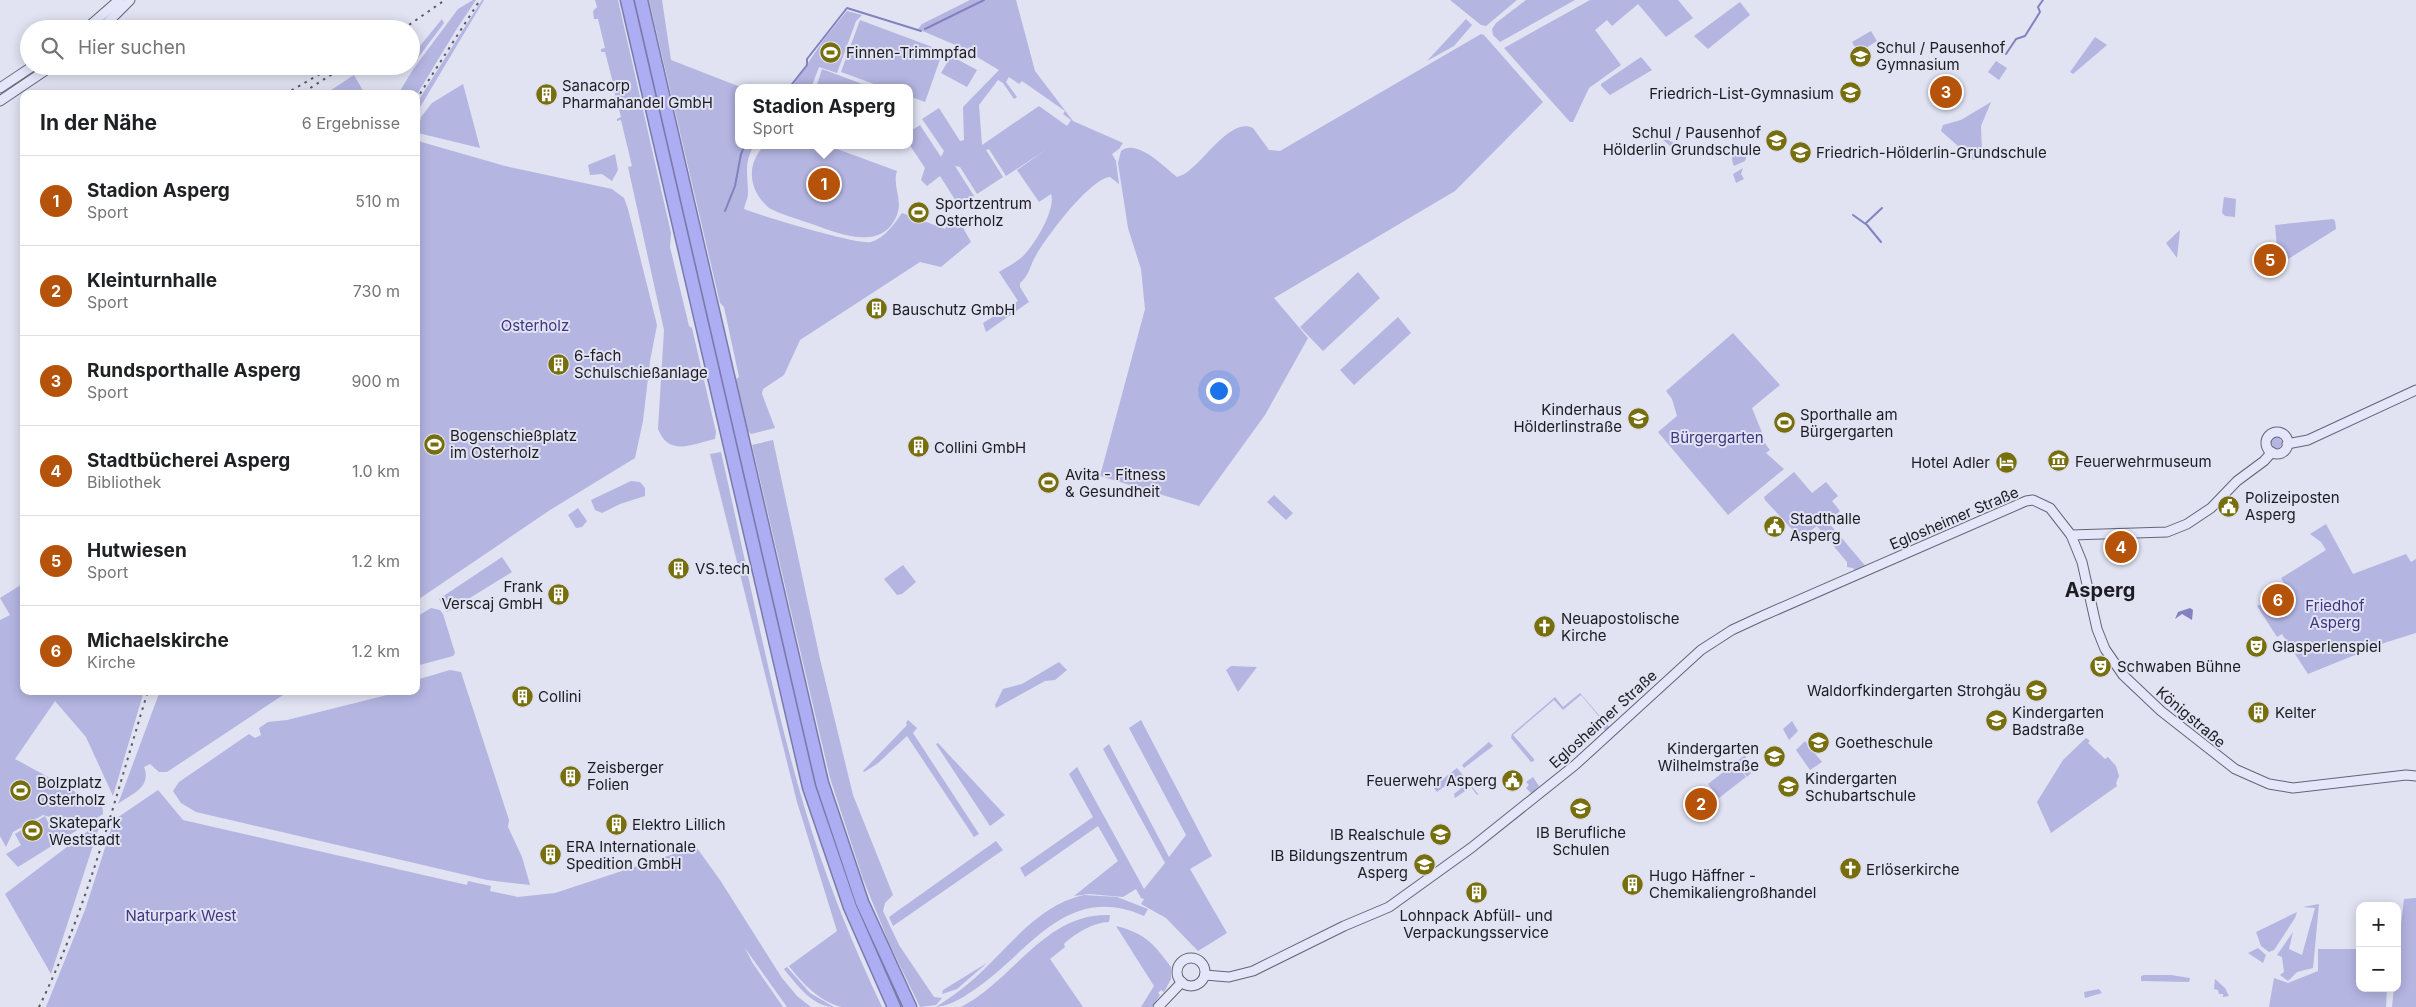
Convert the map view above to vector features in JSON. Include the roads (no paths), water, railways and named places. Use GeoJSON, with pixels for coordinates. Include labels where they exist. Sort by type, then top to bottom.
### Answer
{"type":"FeatureCollection","features":[{"type":"Feature","properties":{"kind":"highway"},"geometry":{"type":"LineString","coordinates":[[627,0],[809,787],[850,907],[892,1003]]}},
{"type":"Feature","properties":{"kind":"highway"},"geometry":{"type":"LineString","coordinates":[[641,0],[813,750],[840,842],[862,902],[910,1007]]}},
{"type":"Feature","properties":{"kind":"main road"},"geometry":{"type":"LineString","coordinates":[[96,20],[119,0]]}},
{"type":"Feature","properties":{"kind":"main road"},"geometry":{"type":"LineString","coordinates":[[110,20],[130,0]]}},
{"type":"Feature","properties":{"kind":"main road"},"geometry":{"type":"LineString","coordinates":[[0,88],[20,75]]}},
{"type":"Feature","properties":{"kind":"main road"},"geometry":{"type":"LineString","coordinates":[[0,101],[39,75]]}},
{"type":"Feature","properties":{"kind":"main road"},"geometry":{"type":"LineString","coordinates":[[2071,536],[2176,530],[2211,508],[2237,481],[2264,461],[2272,452],[2282,452],[2287,444],[2308,440],[2416,390]]}},
{"type":"Feature","properties":{"kind":"main road"},"geometry":{"type":"LineString","coordinates":[[2272,452],[2266,444],[2271,434],[2282,434],[2287,444]]}},
{"type":"Feature","properties":{"kind":"main road","name":"Königstraße"},"geometry":{"type":"LineString","coordinates":[[2033,500],[2050,508],[2071,536],[2086,576],[2097,629],[2114,663],[2123,675],[2161,711],[2235,770],[2269,784],[2293,788],[2406,774],[2416,776]]}},
{"type":"Feature","properties":{"kind":"main road","name":"Eglosheimer Straße"},"geometry":{"type":"LineString","coordinates":[[1205,975],[1229,977],[1259,969],[1344,926],[1389,907],[1471,848],[1575,765],[1680,667],[1726,633],[2013,505],[2033,500]]}},
{"type":"Feature","properties":{"kind":"main road"},"geometry":{"type":"LineString","coordinates":[[1188,958],[1201,962],[1205,975],[1201,982],[1193,986],[1182,982],[1177,973],[1180,964],[1188,958]]}},
{"type":"Feature","properties":{"kind":"main road"},"geometry":{"type":"LineString","coordinates":[[1158,1007],[1182,982]]}},
{"type":"Feature","properties":{"kind":"waterway"},"geometry":{"type":"LineString","coordinates":[[925,29],[984,0]]}},
{"type":"Feature","properties":{"kind":"waterway"},"geometry":{"type":"LineString","coordinates":[[2006,54],[2016,39],[2025,36],[2040,12],[2038,7],[2043,0]]}},
{"type":"Feature","properties":{"kind":"waterway"},"geometry":{"type":"LineString","coordinates":[[792,84],[807,65],[807,59],[847,8],[921,31]]}},
{"type":"Feature","properties":{"kind":"waterway"},"geometry":{"type":"LineString","coordinates":[[725,211],[735,186],[743,149]]}},
{"type":"Feature","properties":{"kind":"waterway"},"geometry":{"type":"LineString","coordinates":[[1866,223],[1882,208]]}},
{"type":"Feature","properties":{"kind":"waterway"},"geometry":{"type":"LineString","coordinates":[[1853,215],[1867,225],[1881,242]]}},
{"type":"Feature","properties":{"kind":"railway"},"geometry":{"type":"LineString","coordinates":[[416,20],[445,0]]}},
{"type":"Feature","properties":{"kind":"railway"},"geometry":{"type":"LineString","coordinates":[[420,94],[480,0]]}},
{"type":"Feature","properties":{"kind":"railway"},"geometry":{"type":"LineString","coordinates":[[292,90],[318,75]]}},
{"type":"Feature","properties":{"kind":"railway"},"geometry":{"type":"LineString","coordinates":[[307,90],[331,75]]}},
{"type":"Feature","properties":{"kind":"railway"},"geometry":{"type":"LineString","coordinates":[[39,1007],[72,930],[100,852],[147,695]]}},
{"type":"Feature","properties":{"kind":"place","name":"Finnen-Trimmpfad"},"geometry":{"type":"Point","coordinates":[830,52]}},
{"type":"Feature","properties":{"kind":"place","name":"Schul / Pausenhof Gymnasium"},"geometry":{"type":"Point","coordinates":[1860,56]}},
{"type":"Feature","properties":{"kind":"place","name":"Rundsporthalle Asperg"},"geometry":{"type":"Point","coordinates":[1946,92]}},
{"type":"Feature","properties":{"kind":"place","name":"Friedrich-List-Gymnasium"},"geometry":{"type":"Point","coordinates":[1850,93]}},
{"type":"Feature","properties":{"kind":"place","name":"Sanacorp Pharmahandel GmbH"},"geometry":{"type":"Point","coordinates":[546,94]}},
{"type":"Feature","properties":{"kind":"place","name":"Schul / Pausenhof Hölderlin Grundschule"},"geometry":{"type":"Point","coordinates":[1777,141]}},
{"type":"Feature","properties":{"kind":"place","name":"Friedrich-Hölderlin-Grundschule"},"geometry":{"type":"Point","coordinates":[1800,152]}},
{"type":"Feature","properties":{"kind":"place","name":"Stadion Asperg"},"geometry":{"type":"Point","coordinates":[824,184]}},
{"type":"Feature","properties":{"kind":"place","name":"Sportzentrum Osterholz"},"geometry":{"type":"Point","coordinates":[919,212]}},
{"type":"Feature","properties":{"kind":"place","name":"Hutwiesen"},"geometry":{"type":"Point","coordinates":[2270,260]}},
{"type":"Feature","properties":{"kind":"place","name":"Bauschutz GmbH"},"geometry":{"type":"Point","coordinates":[876,309]}},
{"type":"Feature","properties":{"kind":"place","name":"6-fach Schulschießanlage"},"geometry":{"type":"Point","coordinates":[558,364]}},
{"type":"Feature","properties":{"kind":"place","name":"Kinderhaus Hölderlinstraße"},"geometry":{"type":"Point","coordinates":[1638,418]}},
{"type":"Feature","properties":{"kind":"place","name":"Sporthalle am Bürgergarten"},"geometry":{"type":"Point","coordinates":[1784,423]}},
{"type":"Feature","properties":{"kind":"place","name":"Bogenschießplatz im Osterholz"},"geometry":{"type":"Point","coordinates":[434,444]}},
{"type":"Feature","properties":{"kind":"place","name":"Collini GmbH"},"geometry":{"type":"Point","coordinates":[918,447]}},
{"type":"Feature","properties":{"kind":"place","name":"Feuerwehrmuseum"},"geometry":{"type":"Point","coordinates":[2059,461]}},
{"type":"Feature","properties":{"kind":"place","name":"Hotel Adler"},"geometry":{"type":"Point","coordinates":[2006,462]}},
{"type":"Feature","properties":{"kind":"place","name":"Avita - Fitness & Gesundheit"},"geometry":{"type":"Point","coordinates":[1049,483]}},
{"type":"Feature","properties":{"kind":"place","name":"Polizeiposten Asperg"},"geometry":{"type":"Point","coordinates":[2229,506]}},
{"type":"Feature","properties":{"kind":"place","name":"Stadthalle Asperg"},"geometry":{"type":"Point","coordinates":[1774,527]}},
{"type":"Feature","properties":{"kind":"place","name":"Stadtbücherei Asperg"},"geometry":{"type":"Point","coordinates":[2121,547]}},
{"type":"Feature","properties":{"kind":"place","name":"VS.tech"},"geometry":{"type":"Point","coordinates":[679,568]}},
{"type":"Feature","properties":{"kind":"place","name":"Frank Verscaj GmbH"},"geometry":{"type":"Point","coordinates":[559,595]}},
{"type":"Feature","properties":{"kind":"place","name":"Michaelskirche"},"geometry":{"type":"Point","coordinates":[2278,600]}},
{"type":"Feature","properties":{"kind":"place","name":"Neuapostolische Kirche"},"geometry":{"type":"Point","coordinates":[1545,627]}},
{"type":"Feature","properties":{"kind":"place","name":"Glasperlenspiel"},"geometry":{"type":"Point","coordinates":[2256,646]}},
{"type":"Feature","properties":{"kind":"place","name":"Schwaben Bühne"},"geometry":{"type":"Point","coordinates":[2101,666]}},
{"type":"Feature","properties":{"kind":"place","name":"Waldorfkindergarten Strohgäu"},"geometry":{"type":"Point","coordinates":[2037,690]}},
{"type":"Feature","properties":{"kind":"place","name":"Collini"},"geometry":{"type":"Point","coordinates":[522,696]}},
{"type":"Feature","properties":{"kind":"place","name":"Kelter"},"geometry":{"type":"Point","coordinates":[2259,712]}},
{"type":"Feature","properties":{"kind":"place","name":"Kindergarten Badstraße"},"geometry":{"type":"Point","coordinates":[1996,721]}},
{"type":"Feature","properties":{"kind":"place","name":"Goetheschule"},"geometry":{"type":"Point","coordinates":[1819,742]}},
{"type":"Feature","properties":{"kind":"place","name":"Kindergarten Wilhelmstraße"},"geometry":{"type":"Point","coordinates":[1775,757]}},
{"type":"Feature","properties":{"kind":"place","name":"Zeisberger Folien"},"geometry":{"type":"Point","coordinates":[571,776]}},
{"type":"Feature","properties":{"kind":"place","name":"Feuerwehr Asperg"},"geometry":{"type":"Point","coordinates":[1513,780]}},
{"type":"Feature","properties":{"kind":"place","name":"Kindergarten Schubartschule"},"geometry":{"type":"Point","coordinates":[1789,787]}},
{"type":"Feature","properties":{"kind":"place","name":"Bolzplatz Osterholz"},"geometry":{"type":"Point","coordinates":[21,791]}},
{"type":"Feature","properties":{"kind":"place","name":"Kleinturnhalle"},"geometry":{"type":"Point","coordinates":[1701,804]}},
{"type":"Feature","properties":{"kind":"place","name":"IB Berufliche Schulen"},"geometry":{"type":"Point","coordinates":[1581,809]}},
{"type":"Feature","properties":{"kind":"place","name":"Elektro Lillich"},"geometry":{"type":"Point","coordinates":[616,824]}},
{"type":"Feature","properties":{"kind":"place","name":"Skatepark Weststadt"},"geometry":{"type":"Point","coordinates":[33,831]}},
{"type":"Feature","properties":{"kind":"place","name":"IB Realschule"},"geometry":{"type":"Point","coordinates":[1441,834]}},
{"type":"Feature","properties":{"kind":"place","name":"ERA Internationale Spedition GmbH"},"geometry":{"type":"Point","coordinates":[550,855]}},
{"type":"Feature","properties":{"kind":"place","name":"IB Bildungszentrum Asperg"},"geometry":{"type":"Point","coordinates":[1424,864]}},
{"type":"Feature","properties":{"kind":"place","name":"Erlöserkirche"},"geometry":{"type":"Point","coordinates":[1850,869]}},
{"type":"Feature","properties":{"kind":"place","name":"Hugo Häffner - Chemikaliengroßhandel"},"geometry":{"type":"Point","coordinates":[1633,884]}},
{"type":"Feature","properties":{"kind":"place","name":"Lohnpack Abfüll- und Verpackungsservice"},"geometry":{"type":"Point","coordinates":[1476,892]}},
{"type":"Feature","properties":{"kind":"district","name":"Asperg"},"geometry":{"type":"Point","coordinates":[2100,590]}},
{"type":"Feature","properties":{"kind":"park label","name":"Osterholz"},"geometry":{"type":"Point","coordinates":[535,325]}},
{"type":"Feature","properties":{"kind":"park label","name":"Bürgergarten"},"geometry":{"type":"Point","coordinates":[1717,437]}},
{"type":"Feature","properties":{"kind":"park label","name":"Friedhof Asperg"},"geometry":{"type":"Point","coordinates":[2335,614]}},
{"type":"Feature","properties":{"kind":"park label","name":"Naturpark West"},"geometry":{"type":"Point","coordinates":[181,915]}}]}
